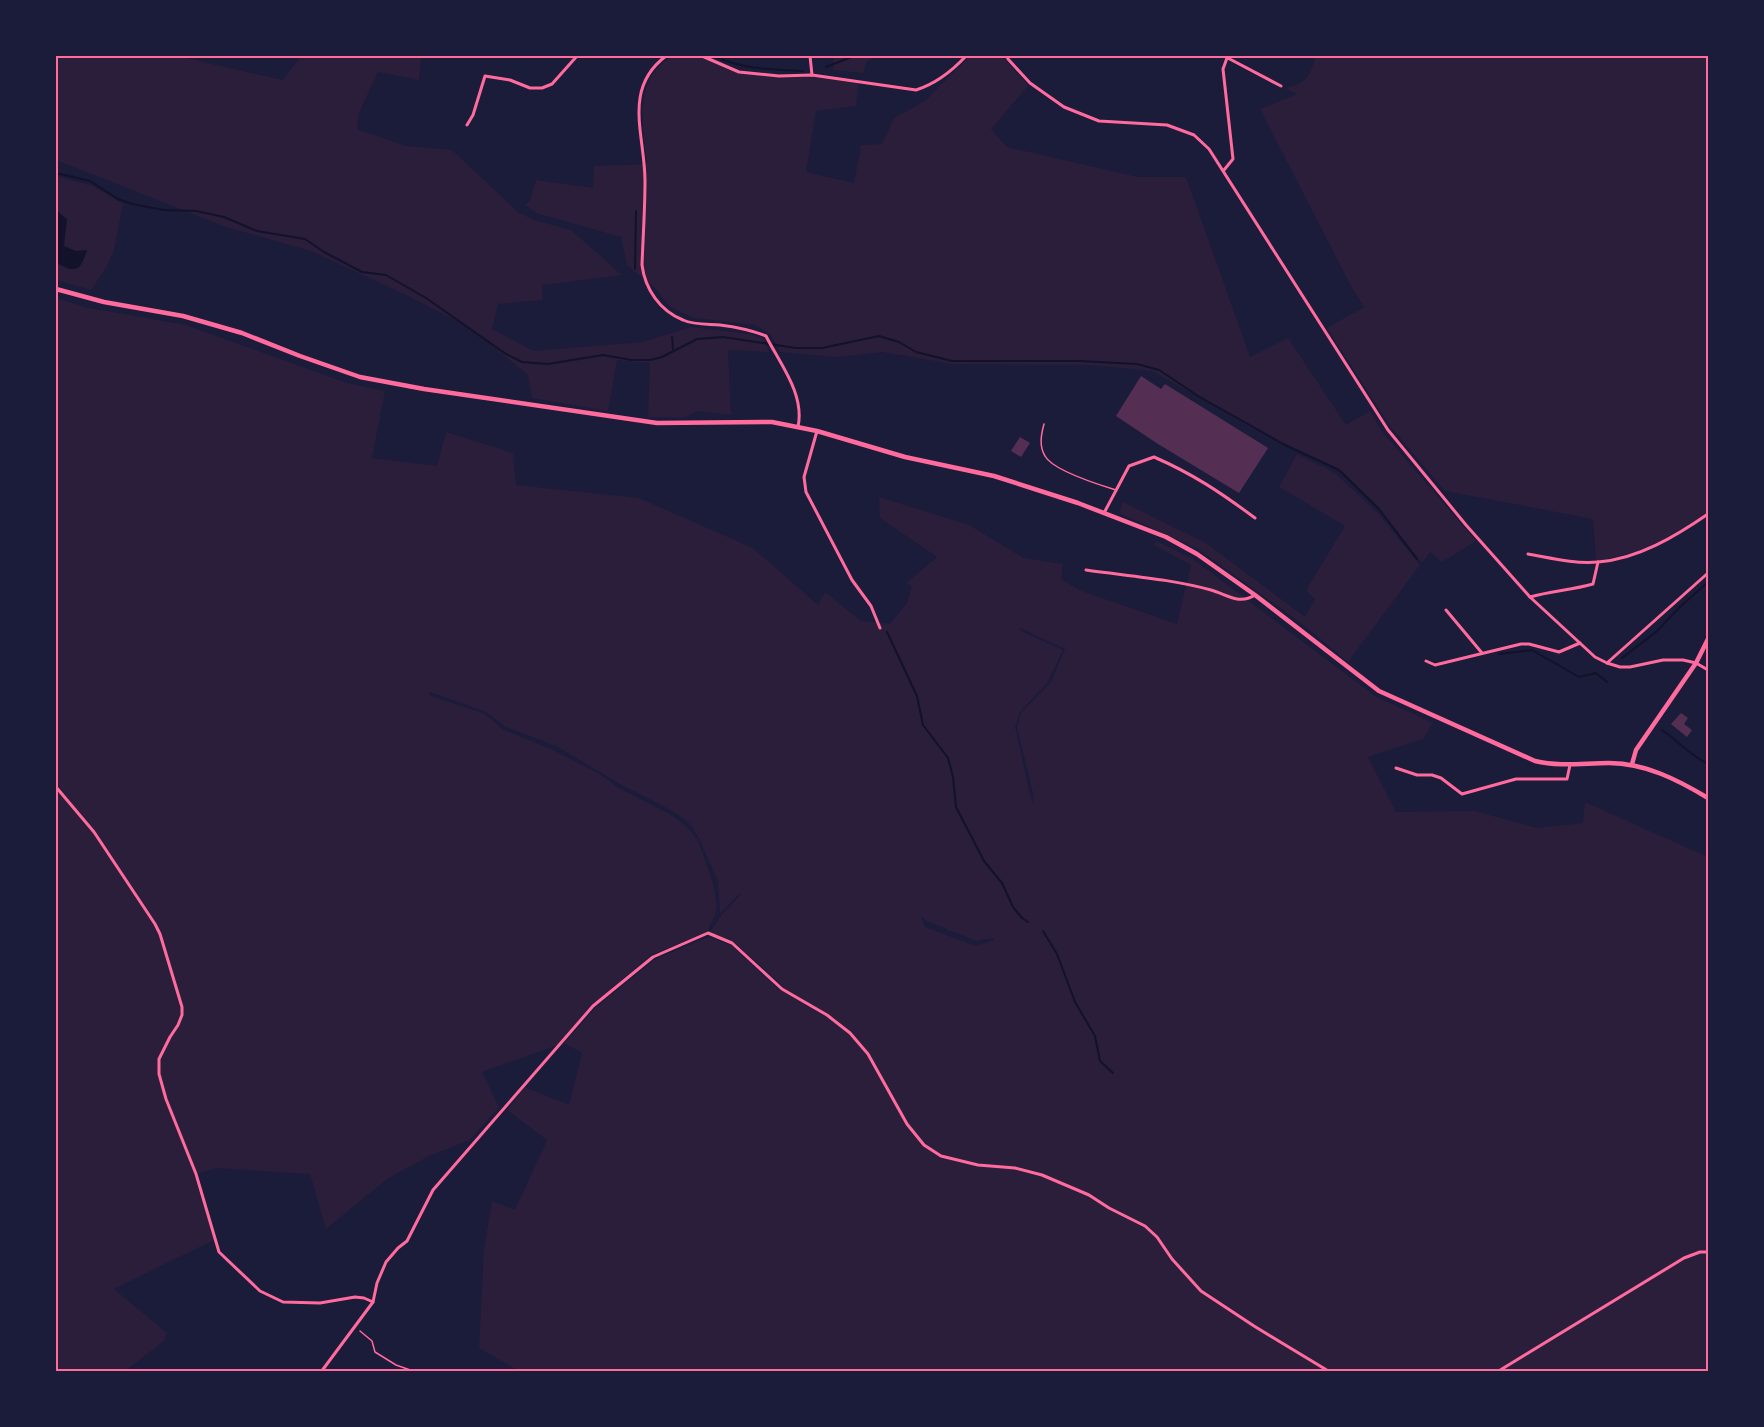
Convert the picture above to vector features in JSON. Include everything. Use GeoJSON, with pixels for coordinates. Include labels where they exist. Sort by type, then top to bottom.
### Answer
{"type":"FeatureCollection","features":[{"type":"Feature","properties":{"kind":"main road"},"geometry":{"type":"LineString","coordinates":[[56,289],[104,302],[183,316],[242,333],[300,357],[360,377],[657,423],[771,422],[818,431],[905,457],[994,476],[1078,503],[1176,543],[1197,554],[1255,595],[1379,691],[1535,761],[1570,765],[1632,764],[1659,772],[1708,798]]}},
{"type":"Feature","properties":{"kind":"main road"},"geometry":{"type":"LineString","coordinates":[[1632,764],[1636,750],[1695,663],[1708,639]]}},
{"type":"Feature","properties":{"kind":"street"},"geometry":{"type":"LineString","coordinates":[[467,125],[485,76],[510,80],[530,88],[542,88],[552,84],[577,56]]}},
{"type":"Feature","properties":{"kind":"street"},"geometry":{"type":"LineString","coordinates":[[666,56],[654,64],[649,73],[640,94],[638,110],[645,179],[642,266],[644,276],[651,293],[659,303],[682,320],[753,331],[766,336],[796,396],[800,416],[798,427]]}},
{"type":"Feature","properties":{"kind":"street"},"geometry":{"type":"LineString","coordinates":[[702,56],[739,72],[779,76],[812,75],[915,90],[927,87],[954,69],[966,56]]}},
{"type":"Feature","properties":{"kind":"street"},"geometry":{"type":"LineString","coordinates":[[810,56],[812,75]]}},
{"type":"Feature","properties":{"kind":"street"},"geometry":{"type":"LineString","coordinates":[[1007,56],[1030,83],[1064,107],[1099,121],[1167,125],[1194,135],[1209,149],[1388,430],[1466,525],[1530,597],[1595,657],[1620,667],[1664,660],[1683,660],[1708,670]]}},
{"type":"Feature","properties":{"kind":"street"},"geometry":{"type":"LineString","coordinates":[[1224,170],[1233,159],[1223,69],[1226,57],[1281,86]]}},
{"type":"Feature","properties":{"kind":"street"},"geometry":{"type":"LineString","coordinates":[[818,431],[804,477],[806,492],[852,580],[871,606],[880,628]]}},
{"type":"Feature","properties":{"kind":"street"},"geometry":{"type":"LineString","coordinates":[[1104,513],[1129,466],[1154,457],[1187,471],[1255,518]]}},
{"type":"Feature","properties":{"kind":"street"},"geometry":{"type":"LineString","coordinates":[[1528,554],[1564,561],[1598,562],[1636,554],[1660,543],[1708,514]]}},
{"type":"Feature","properties":{"kind":"street"},"geometry":{"type":"LineString","coordinates":[[1530,597],[1593,584],[1598,562]]}},
{"type":"Feature","properties":{"kind":"street"},"geometry":{"type":"LineString","coordinates":[[1086,570],[1178,583],[1240,600],[1247,600],[1255,595]]}},
{"type":"Feature","properties":{"kind":"street"},"geometry":{"type":"LineString","coordinates":[[1607,663],[1708,573]]}},
{"type":"Feature","properties":{"kind":"street"},"geometry":{"type":"LineString","coordinates":[[1446,610],[1482,653]]}},
{"type":"Feature","properties":{"kind":"street"},"geometry":{"type":"LineString","coordinates":[[1426,661],[1435,664],[1529,644],[1559,652],[1580,643]]}},
{"type":"Feature","properties":{"kind":"street"},"geometry":{"type":"LineString","coordinates":[[1396,768],[1417,775],[1432,775],[1441,778],[1462,794],[1516,779],[1567,780],[1570,765]]}},
{"type":"Feature","properties":{"kind":"street"},"geometry":{"type":"LineString","coordinates":[[56,787],[94,832],[160,934],[179,996],[182,1015],[159,1059],[159,1074],[166,1099],[196,1174],[219,1252],[260,1291],[283,1302],[320,1303],[355,1297],[373,1302]]}},
{"type":"Feature","properties":{"kind":"street"},"geometry":{"type":"LineString","coordinates":[[321,1371],[373,1302],[377,1283],[387,1262],[407,1241],[433,1190],[593,1006],[653,957],[708,933],[732,943],[782,989],[827,1014],[850,1033],[868,1054],[907,1124],[924,1145],[941,1156],[978,1165],[1015,1168],[1042,1175],[1089,1195],[1144,1226],[1157,1237],[1172,1259],[1201,1291],[1263,1332],[1330,1371]]}},
{"type":"Feature","properties":{"kind":"street"},"geometry":{"type":"LineString","coordinates":[[1497,1371],[1684,1258],[1700,1252],[1708,1252]]}},
{"type":"Feature","properties":{"kind":"lane"},"geometry":{"type":"LineString","coordinates":[[1044,424],[1040,442],[1045,458],[1085,480],[1116,490]]}},
{"type":"Feature","properties":{"kind":"path"},"geometry":{"type":"LineString","coordinates":[[355,1326],[372,1341],[375,1352],[396,1365],[416,1371]]}},
{"type":"Feature","properties":{"kind":"shaded area"},"geometry":{"type":"Polygon","coordinates":[[[56,56],[177,56],[283,80],[301,56],[421,56],[419,80],[378,72],[359,113],[357,129],[406,146],[452,150],[518,212],[534,220],[571,230],[622,275],[542,285],[543,300],[498,304],[492,329],[534,351],[642,342],[691,327],[749,334],[763,338],[769,352],[728,350],[731,415],[698,411],[684,418],[648,417],[650,363],[617,360],[608,411],[532,398],[528,375],[488,342],[455,320],[398,291],[311,251],[223,226],[56,160],[56,56]]]}},
{"type":"Feature","properties":{"kind":"shaded area"},"geometry":{"type":"Polygon","coordinates":[[[673,56],[696,56],[739,72],[779,76],[812,75],[859,80],[856,106],[816,111],[806,172],[854,183],[861,145],[882,144],[894,118],[925,101],[970,56],[1002,56],[1028,86],[991,129],[1007,147],[1138,177],[1186,177],[1250,357],[1288,338],[1346,425],[1370,411],[1383,433],[1476,541],[1442,562],[1430,552],[1422,563],[1379,509],[1337,468],[1257,431],[1153,371],[1092,365],[953,364],[882,352],[839,357],[780,352],[770,334],[755,325],[694,318],[669,306],[656,289],[627,265],[621,237],[536,213],[525,205],[530,200],[536,180],[593,188],[594,166],[647,164],[643,119],[646,90],[651,77],[673,56]]]}},
{"type":"Feature","properties":{"kind":"shaded area"},"geometry":{"type":"Polygon","coordinates":[[[834,56],[878,56],[867,61],[863,73],[833,70],[834,56]]]}},
{"type":"Feature","properties":{"kind":"shaded area"},"geometry":{"type":"Polygon","coordinates":[[[1316,56],[1708,56],[1708,513],[1659,542],[1635,552],[1598,561],[1596,560],[1593,519],[1445,491],[1390,426],[1327,328],[1364,307],[1260,109],[1297,94],[1285,88],[1298,84],[1306,78],[1316,56]]]}},
{"type":"Feature","properties":{"kind":"shaded area"},"geometry":{"type":"Polygon","coordinates":[[[56,176],[93,186],[123,204],[114,250],[107,266],[91,290],[56,280],[56,176]]]}},
{"type":"Feature","properties":{"kind":"shaded area"},"geometry":{"type":"Polygon","coordinates":[[[57,211],[67,219],[64,246],[76,251],[87,250],[82,263],[73,269],[56,263],[57,211]]]}},
{"type":"Feature","properties":{"kind":"shaded area"},"geometry":{"type":"Polygon","coordinates":[[[56,298],[84,307],[186,325],[347,383],[385,391],[372,458],[437,466],[446,432],[513,453],[516,485],[639,498],[753,548],[818,605],[825,592],[861,621],[890,624],[907,603],[912,586],[906,583],[937,557],[880,518],[879,497],[969,525],[1024,558],[1063,564],[1061,579],[1079,590],[1177,624],[1191,565],[1154,545],[1156,541],[1193,559],[1375,696],[1433,723],[1423,739],[1368,757],[1396,812],[1475,811],[1537,828],[1583,823],[1585,802],[1708,857],[1708,1371],[519,1371],[479,1348],[484,1249],[492,1201],[515,1210],[547,1140],[507,1110],[525,1087],[569,1105],[582,1053],[564,1043],[595,1008],[654,960],[708,937],[731,945],[779,990],[786,992],[783,986],[733,941],[709,933],[741,894],[720,914],[718,881],[699,839],[690,824],[676,813],[620,784],[556,746],[506,727],[486,712],[430,692],[429,695],[485,714],[504,730],[551,749],[673,816],[698,840],[713,883],[717,905],[707,932],[651,955],[592,1005],[558,1045],[482,1072],[499,1107],[470,1140],[429,1156],[387,1179],[326,1229],[310,1174],[216,1168],[197,1174],[160,1074],[164,1049],[178,1025],[183,1007],[161,934],[95,831],[56,786],[56,298]],[[1018,627],[1023,632],[1063,650],[1048,682],[1020,712],[1015,727],[1032,803],[1034,797],[1017,728],[1021,713],[1051,682],[1065,649],[1018,627]],[[921,917],[925,927],[976,946],[994,940],[993,938],[976,941],[921,917]]]}},
{"type":"Feature","properties":{"kind":"shaded area"},"geometry":{"type":"Polygon","coordinates":[[[1297,454],[1335,473],[1377,512],[1420,565],[1348,662],[1301,623],[1198,549],[1119,513],[1123,502],[1206,543],[1305,617],[1315,599],[1306,590],[1345,526],[1279,487],[1297,454]]]}},
{"type":"Feature","properties":{"kind":"shaded area"},"geometry":{"type":"Polygon","coordinates":[[[56,789],[93,832],[160,934],[181,1012],[161,1053],[158,1074],[194,1174],[214,1240],[114,1289],[167,1333],[164,1341],[125,1371],[56,1371],[56,789]]]}},
{"type":"Feature","properties":{"kind":"building"},"geometry":{"type":"Polygon","coordinates":[[[1141,376],[1161,389],[1165,384],[1268,448],[1239,493],[1116,416],[1141,376]]]}},
{"type":"Feature","properties":{"kind":"building"},"geometry":{"type":"Polygon","coordinates":[[[1020,437],[1030,443],[1021,457],[1011,451],[1020,437]]]}},
{"type":"Feature","properties":{"kind":"building"},"geometry":{"type":"Polygon","coordinates":[[[1681,713],[1688,718],[1684,724],[1692,730],[1687,737],[1671,724],[1681,713]]]}},
{"type":"Feature","properties":{"kind":"waterway"},"geometry":{"type":"LineString","coordinates":[[713,56],[747,66],[803,71]]}},
{"type":"Feature","properties":{"kind":"waterway"},"geometry":{"type":"LineString","coordinates":[[826,67],[854,56]]}},
{"type":"Feature","properties":{"kind":"waterway"},"geometry":{"type":"LineString","coordinates":[[56,173],[90,181],[118,199],[132,204],[164,210],[196,211],[224,217],[257,231],[305,239],[362,272],[386,275],[426,298],[506,354],[522,362],[548,364],[603,355],[632,360],[650,360],[662,357],[697,339],[723,337],[796,348],[822,348],[879,336],[899,342],[916,352],[952,361],[1079,361],[1137,364],[1159,370],[1198,396],[1285,445],[1339,470],[1379,509],[1417,559]]}},
{"type":"Feature","properties":{"kind":"waterway"},"geometry":{"type":"LineString","coordinates":[[635,269],[636,211]]}},
{"type":"Feature","properties":{"kind":"waterway"},"geometry":{"type":"LineString","coordinates":[[672,337],[673,349]]}},
{"type":"Feature","properties":{"kind":"waterway"},"geometry":{"type":"LineString","coordinates":[[1622,658],[1656,632],[1708,582]]}},
{"type":"Feature","properties":{"kind":"waterway"},"geometry":{"type":"LineString","coordinates":[[887,632],[917,696],[923,725],[948,758],[953,777],[956,807],[984,861],[1002,883],[1013,907],[1028,922]]}},
{"type":"Feature","properties":{"kind":"waterway"},"geometry":{"type":"LineString","coordinates":[[1499,654],[1532,650],[1579,677],[1596,673],[1607,682]]}},
{"type":"Feature","properties":{"kind":"waterway"},"geometry":{"type":"LineString","coordinates":[[1662,730],[1708,764]]}},
{"type":"Feature","properties":{"kind":"waterway"},"geometry":{"type":"LineString","coordinates":[[1043,931],[1057,954],[1075,1002],[1095,1036],[1100,1061],[1113,1073]]}}]}
